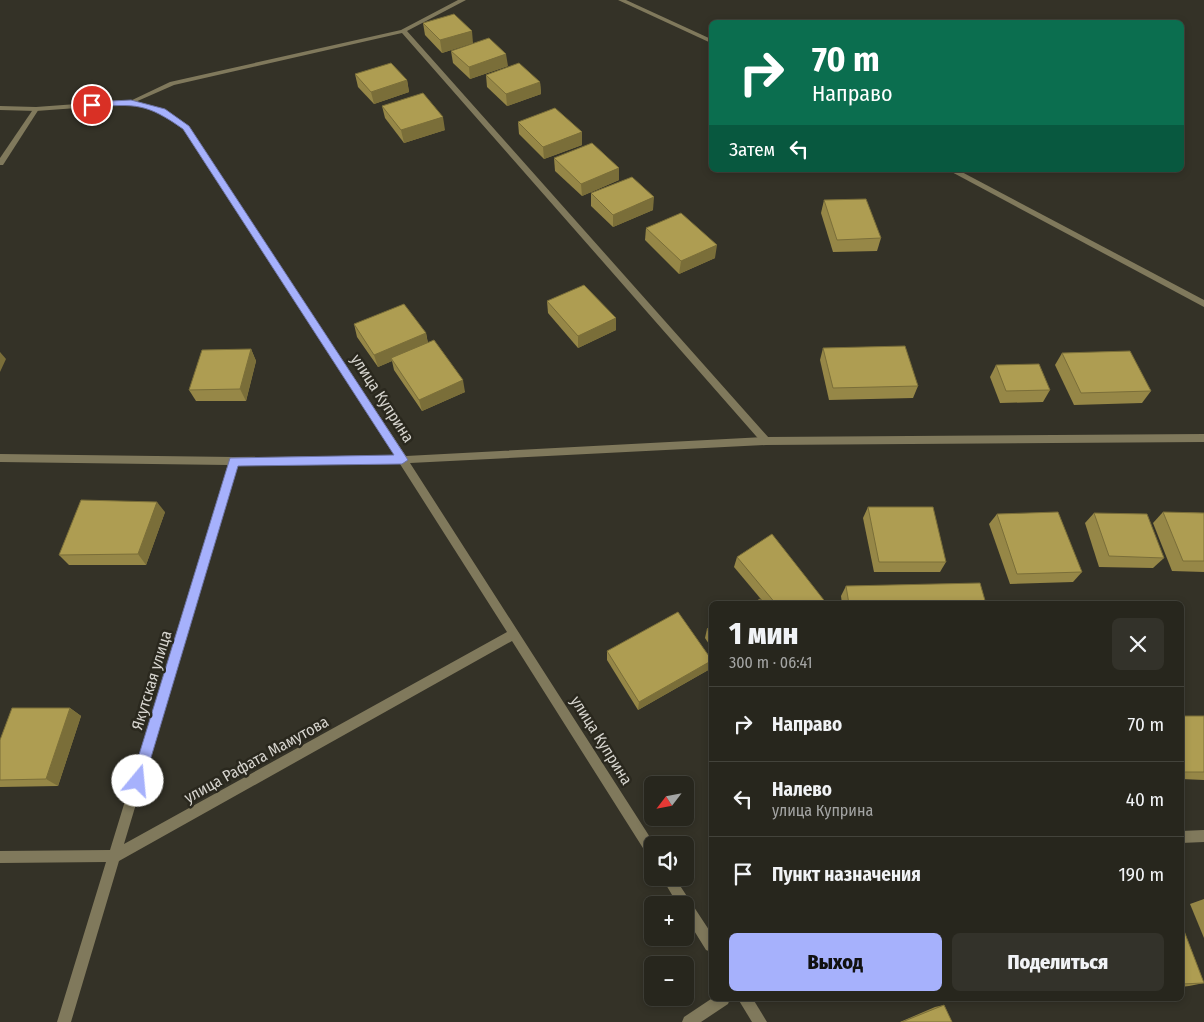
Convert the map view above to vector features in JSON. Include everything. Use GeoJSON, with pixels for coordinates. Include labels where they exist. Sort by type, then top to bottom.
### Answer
{"type":"FeatureCollection","features":[{"type":"Feature","properties":{"kind":"street"},"geometry":{"type":"LineString","coordinates":[[131,102],[172,83],[402,32],[463,0]]}},
{"type":"Feature","properties":{"kind":"street"},"geometry":{"type":"LineString","coordinates":[[622,0],[709,40]]}},
{"type":"Feature","properties":{"kind":"street"},"geometry":{"type":"LineString","coordinates":[[402,32],[766,441]]}},
{"type":"Feature","properties":{"kind":"street","name":"улица Куприна"},"geometry":{"type":"LineString","coordinates":[[0,108],[36,109],[131,102],[162,110],[186,128],[402,460],[644,839]]}},
{"type":"Feature","properties":{"kind":"street"},"geometry":{"type":"LineString","coordinates":[[0,164],[36,109]]}},
{"type":"Feature","properties":{"kind":"street"},"geometry":{"type":"LineString","coordinates":[[956,172],[1204,304]]}},
{"type":"Feature","properties":{"kind":"street"},"geometry":{"type":"LineString","coordinates":[[0,458],[234,462],[402,460],[766,441],[1204,438]]}},
{"type":"Feature","properties":{"kind":"street","name":"Якутская улица"},"geometry":{"type":"LineString","coordinates":[[64,1022],[234,462]]}},
{"type":"Feature","properties":{"kind":"street","name":"улица Рафата Мамутова"},"geometry":{"type":"LineString","coordinates":[[0,857],[115,856],[514,634]]}},
{"type":"Feature","properties":{"kind":"street"},"geometry":{"type":"LineString","coordinates":[[1184,837],[1204,836]]}},
{"type":"Feature","properties":{"kind":"street"},"geometry":{"type":"LineString","coordinates":[[673,886],[709,942]]}},
{"type":"Feature","properties":{"kind":"street"},"geometry":{"type":"LineString","coordinates":[[689,1022],[720,1001]]}},
{"type":"Feature","properties":{"kind":"street"},"geometry":{"type":"LineString","coordinates":[[746,1001],[760,1022]]}},
{"type":"Feature","properties":{"kind":"building"},"geometry":{"type":"Polygon","coordinates":[[[454,14],[472,31],[440,40],[423,23],[454,14]]]}},
{"type":"Feature","properties":{"kind":"building"},"geometry":{"type":"Polygon","coordinates":[[[489,38],[506,54],[469,67],[451,51],[489,38]]]}},
{"type":"Feature","properties":{"kind":"building"},"geometry":{"type":"Polygon","coordinates":[[[391,63],[407,80],[371,92],[355,74],[391,63]]]}},
{"type":"Feature","properties":{"kind":"building"},"geometry":{"type":"Polygon","coordinates":[[[519,63],[540,82],[506,94],[486,75],[519,63]]]}},
{"type":"Feature","properties":{"kind":"building"},"geometry":{"type":"Polygon","coordinates":[[[423,93],[443,117],[401,130],[382,106],[423,93]]]}},
{"type":"Feature","properties":{"kind":"building"},"geometry":{"type":"Polygon","coordinates":[[[555,108],[582,132],[543,147],[518,122],[555,108]]]}},
{"type":"Feature","properties":{"kind":"building"},"geometry":{"type":"Polygon","coordinates":[[[592,143],[619,168],[581,184],[554,158],[592,143]]]}},
{"type":"Feature","properties":{"kind":"building"},"geometry":{"type":"Polygon","coordinates":[[[632,177],[654,197],[613,215],[591,193],[632,177]]]}},
{"type":"Feature","properties":{"kind":"building"},"geometry":{"type":"Polygon","coordinates":[[[866,199],[881,238],[837,240],[824,200],[866,199]]]}},
{"type":"Feature","properties":{"kind":"building"},"geometry":{"type":"Polygon","coordinates":[[[681,213],[717,245],[681,261],[646,228],[681,213]]]}},
{"type":"Feature","properties":{"kind":"building"},"geometry":{"type":"Polygon","coordinates":[[[584,285],[616,318],[578,336],[547,301],[584,285]]]}},
{"type":"Feature","properties":{"kind":"building"},"geometry":{"type":"Polygon","coordinates":[[[404,304],[426,333],[374,355],[354,324],[404,304]]]}},
{"type":"Feature","properties":{"kind":"building"},"geometry":{"type":"Polygon","coordinates":[[[434,340],[463,380],[419,400],[391,358],[434,340]]]}},
{"type":"Feature","properties":{"kind":"building"},"geometry":{"type":"Polygon","coordinates":[[[905,346],[918,386],[833,388],[823,348],[905,346]]]}},
{"type":"Feature","properties":{"kind":"building"},"geometry":{"type":"Polygon","coordinates":[[[251,349],[240,389],[189,390],[202,350],[251,349]]]}},
{"type":"Feature","properties":{"kind":"building"},"geometry":{"type":"Polygon","coordinates":[[[1130,351],[1151,391],[1081,393],[1062,353],[1130,351]]]}},
{"type":"Feature","properties":{"kind":"building"},"geometry":{"type":"Polygon","coordinates":[[[1039,364],[1050,390],[1006,391],[996,365],[1039,364]]]}},
{"type":"Feature","properties":{"kind":"building"},"geometry":{"type":"Polygon","coordinates":[[[81,500],[157,502],[138,554],[59,555],[81,500]]]}},
{"type":"Feature","properties":{"kind":"building"},"geometry":{"type":"Polygon","coordinates":[[[868,507],[933,507],[946,562],[879,562],[868,507]]]}},
{"type":"Feature","properties":{"kind":"building"},"geometry":{"type":"Polygon","coordinates":[[[1058,512],[1082,572],[1017,574],[997,514],[1058,512]]]}},
{"type":"Feature","properties":{"kind":"building"},"geometry":{"type":"Polygon","coordinates":[[[1163,512],[1204,513],[1204,561],[1183,561],[1163,512]]]}},
{"type":"Feature","properties":{"kind":"building"},"geometry":{"type":"Polygon","coordinates":[[[1094,513],[1147,514],[1164,558],[1109,556],[1094,513]]]}},
{"type":"Feature","properties":{"kind":"building"},"geometry":{"type":"Polygon","coordinates":[[[772,534],[825,601],[774,601],[737,557],[772,534]]]}},
{"type":"Feature","properties":{"kind":"building"},"geometry":{"type":"Polygon","coordinates":[[[980,583],[985,601],[848,601],[846,586],[980,583]]]}},
{"type":"Feature","properties":{"kind":"building"},"geometry":{"type":"Polygon","coordinates":[[[678,612],[709,656],[709,662],[639,702],[607,651],[678,612]]]}},
{"type":"Feature","properties":{"kind":"building"},"geometry":{"type":"Polygon","coordinates":[[[12,708],[70,708],[46,779],[0,780],[0,740],[12,708]]]}},
{"type":"Feature","properties":{"kind":"building"},"geometry":{"type":"Polygon","coordinates":[[[1184,716],[1204,716],[1204,772],[1184,772],[1184,716]]]}},
{"type":"Feature","properties":{"kind":"building"},"geometry":{"type":"Polygon","coordinates":[[[1184,931],[1204,983],[1184,984],[1184,931]]]}},
{"type":"Feature","properties":{"kind":"building"},"geometry":{"type":"Polygon","coordinates":[[[944,1005],[952,1022],[902,1022],[944,1005]]]}},
{"type":"Feature","properties":{"kind":"route"},"geometry":{"type":"LineString","coordinates":[[92,105],[131,102],[162,110],[186,128],[402,460],[234,462],[138,781]]}}]}
